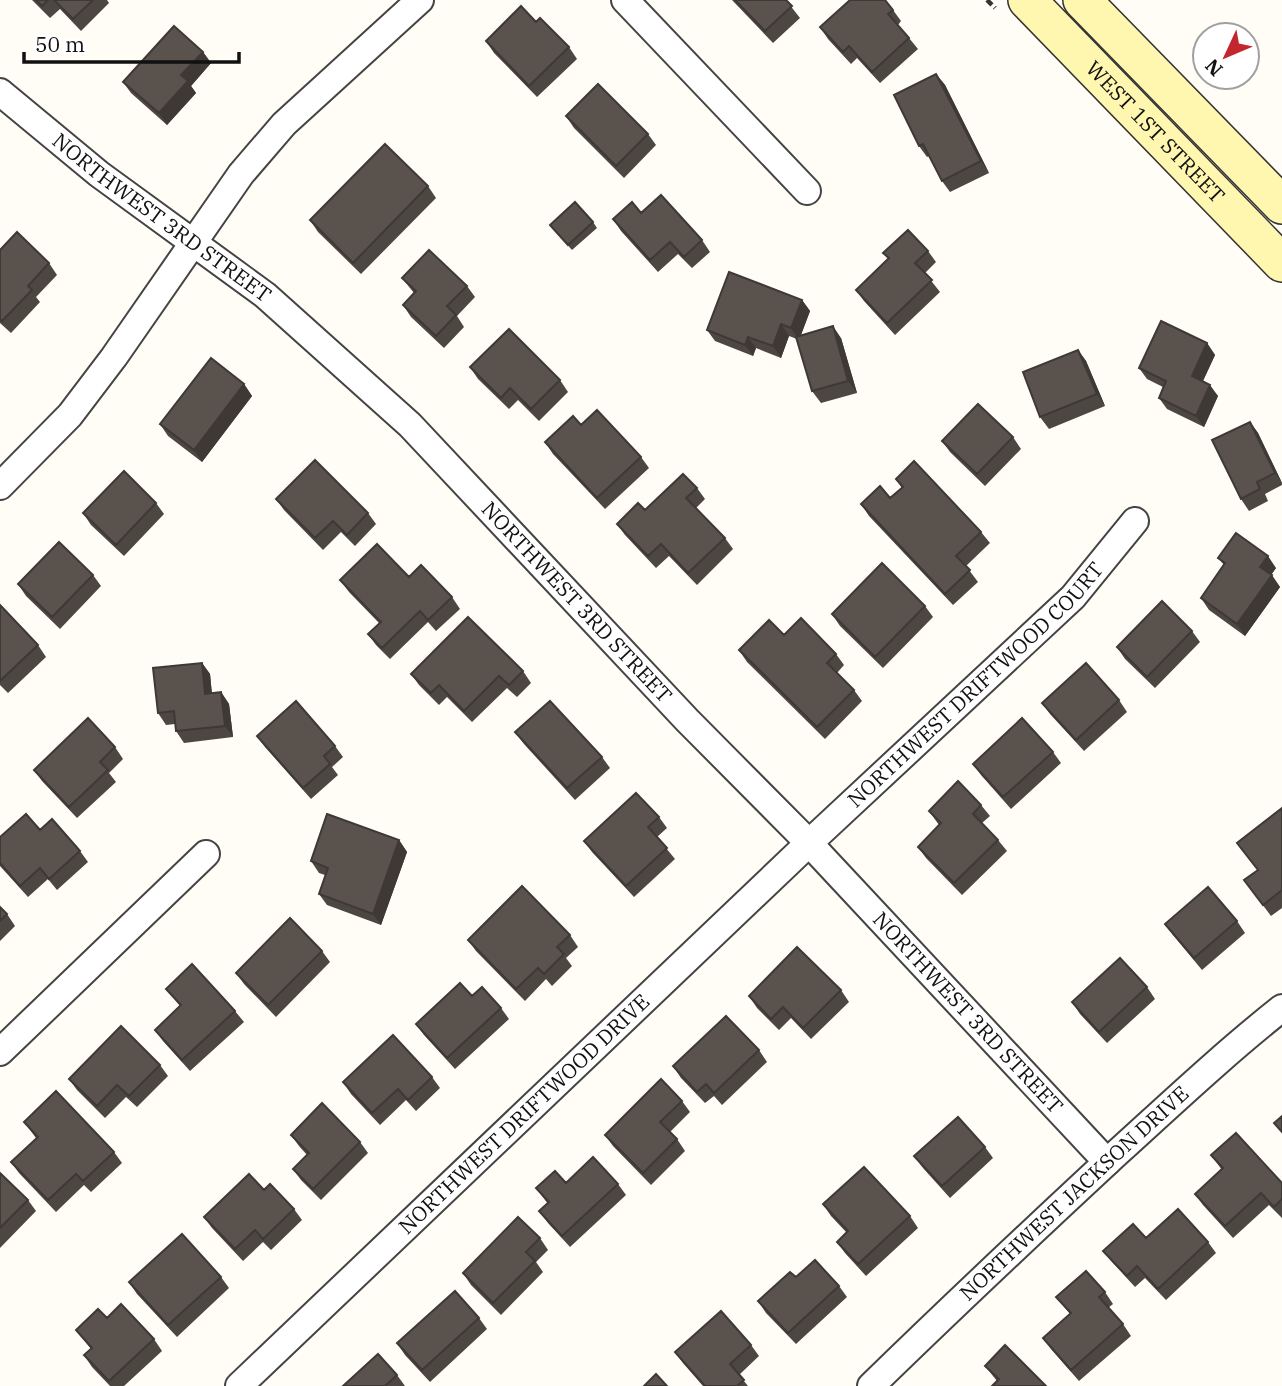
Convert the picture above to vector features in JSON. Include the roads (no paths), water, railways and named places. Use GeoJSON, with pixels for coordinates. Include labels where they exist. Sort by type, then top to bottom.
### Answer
{"type":"FeatureCollection","features":[{"type":"Feature","properties":{"kind":"main road","name":"WEST 1ST STREET"},"geometry":{"type":"LineString","coordinates":[[1027,0],[1282,263]]}},
{"type":"Feature","properties":{"kind":"main road","name":"WEST 1ST STREET"},"geometry":{"type":"LineString","coordinates":[[1082,0],[1282,205]]}},
{"type":"Feature","properties":{"kind":"street"},"geometry":{"type":"LineString","coordinates":[[0,486],[70,415],[114,357],[241,174],[284,124],[419,0]]}},
{"type":"Feature","properties":{"kind":"street"},"geometry":{"type":"LineString","coordinates":[[625,0],[807,191]]}},
{"type":"Feature","properties":{"kind":"street","name":"NORTHWEST 3RD STREET"},"geometry":{"type":"LineString","coordinates":[[0,92],[99,174],[265,295],[410,425],[687,720],[809,843],[1107,1162]]}},
{"type":"Feature","properties":{"kind":"street","name":"NORTHWEST DRIFTWOOD COURT"},"geometry":{"type":"LineString","coordinates":[[809,843],[1073,597],[1135,521]]}},
{"type":"Feature","properties":{"kind":"street","name":"NORTHWEST DRIFTWOOD DRIVE"},"geometry":{"type":"LineString","coordinates":[[239,1386],[809,843]]}},
{"type":"Feature","properties":{"kind":"street"},"geometry":{"type":"LineString","coordinates":[[0,1052],[206,854]]}},
{"type":"Feature","properties":{"kind":"street","name":"NORTHWEST JACKSON DRIVE"},"geometry":{"type":"LineString","coordinates":[[871,1386],[1107,1162],[1233,1047],[1282,1008]]}}]}
